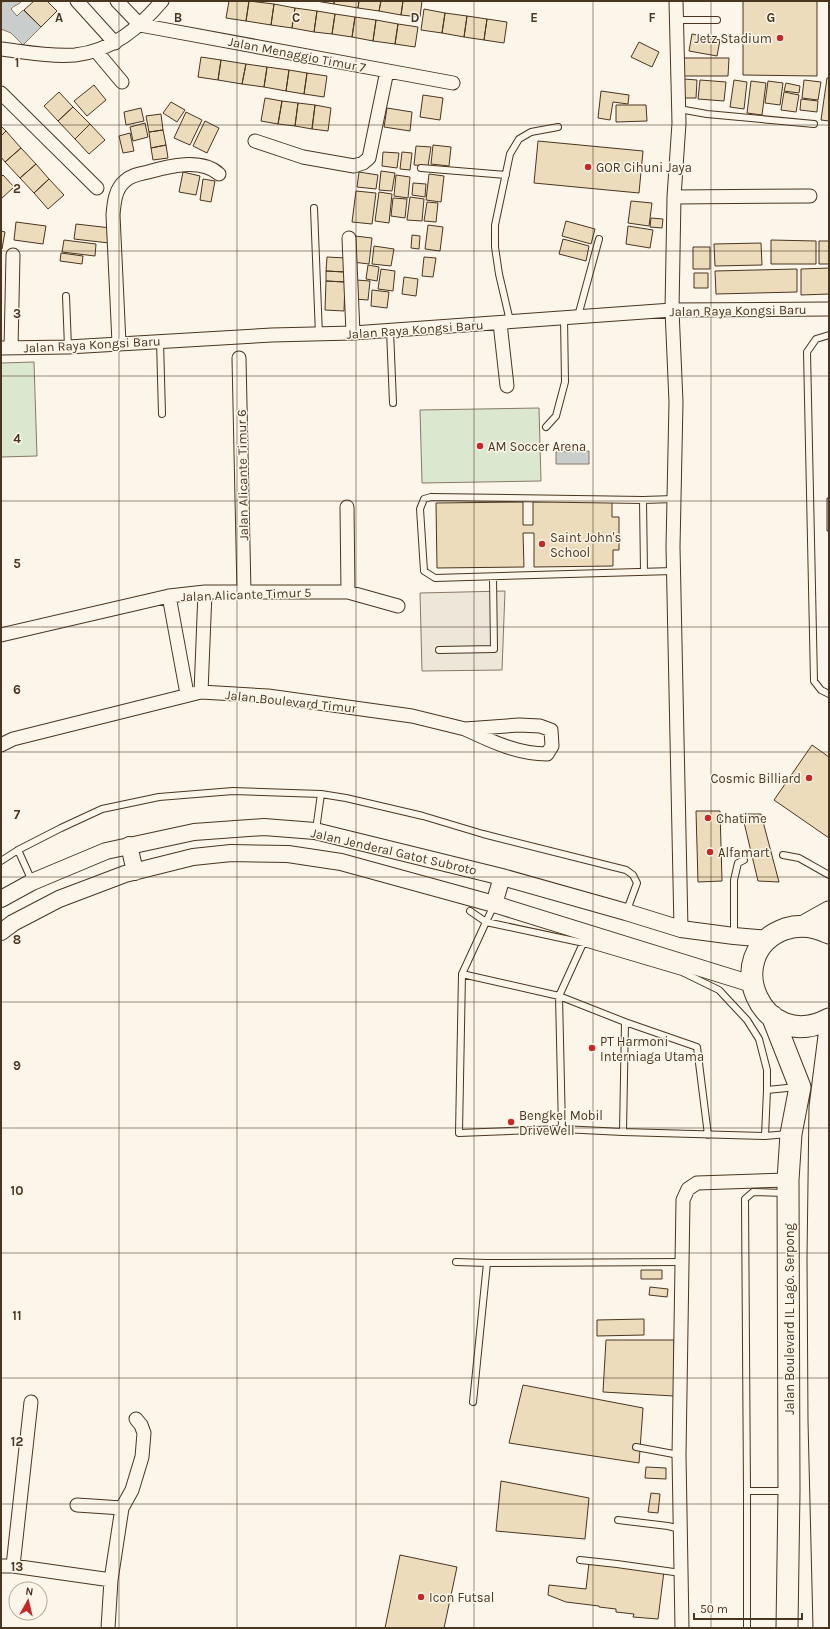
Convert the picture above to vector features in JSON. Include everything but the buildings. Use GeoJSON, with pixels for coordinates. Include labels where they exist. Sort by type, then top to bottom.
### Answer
{"type":"FeatureCollection","features":[{"type":"Feature","properties":{"kind":"main road"},"geometry":{"type":"LineString","coordinates":[[804,926],[829,912]]}},
{"type":"Feature","properties":{"kind":"main road"},"geometry":{"type":"LineString","coordinates":[[829,933],[816,928],[804,926],[791,927],[779,931],[768,938],[760,948],[754,959],[752,972],[752,984],[762,1008],[782,1023],[808,1027],[820,1024],[829,1019]]}},
{"type":"Feature","properties":{"kind":"main road"},"geometry":{"type":"LineString","coordinates":[[772,1016],[800,1087]]}},
{"type":"Feature","properties":{"kind":"main road"},"geometry":{"type":"LineString","coordinates":[[824,1628],[822,1421],[819,1366],[822,1166],[820,1107],[828,1044]]}},
{"type":"Feature","properties":{"kind":"main road","name":"Jalan Boulevard IL Lago. Serpong"},"geometry":{"type":"LineString","coordinates":[[787,1628],[789,1491],[788,1187],[791,1134],[800,1087]]}},
{"type":"Feature","properties":{"kind":"main road"},"geometry":{"type":"LineString","coordinates":[[789,1366],[819,1366]]}},
{"type":"Feature","properties":{"kind":"street"},"geometry":{"type":"LineString","coordinates":[[78,1],[115,43]]}},
{"type":"Feature","properties":{"kind":"street"},"geometry":{"type":"LineString","coordinates":[[117,1],[140,25]]}},
{"type":"Feature","properties":{"kind":"street"},"geometry":{"type":"LineString","coordinates":[[1,49],[59,55],[75,55],[96,51],[115,43],[140,25],[162,1]]}},
{"type":"Feature","properties":{"kind":"street"},"geometry":{"type":"LineString","coordinates":[[676,1],[679,109],[674,197],[672,310],[676,402],[673,571],[681,929]]}},
{"type":"Feature","properties":{"kind":"street","name":"Jalan Menaggio Timur 7"},"geometry":{"type":"LineString","coordinates":[[140,25],[453,83]]}},
{"type":"Feature","properties":{"kind":"street"},"geometry":{"type":"LineString","coordinates":[[96,51],[122,82]]}},
{"type":"Feature","properties":{"kind":"street"},"geometry":{"type":"LineString","coordinates":[[255,141],[303,157],[354,166],[363,163],[369,158],[387,71]]}},
{"type":"Feature","properties":{"kind":"street"},"geometry":{"type":"LineString","coordinates":[[1,93],[97,188]]}},
{"type":"Feature","properties":{"kind":"street"},"geometry":{"type":"LineString","coordinates":[[119,343],[113,215],[116,195],[120,185],[134,175],[187,164],[212,169],[219,174]]}},
{"type":"Feature","properties":{"kind":"street"},"geometry":{"type":"LineString","coordinates":[[674,197],[810,196]]}},
{"type":"Feature","properties":{"kind":"street"},"geometry":{"type":"LineString","coordinates":[[349,238],[353,333]]}},
{"type":"Feature","properties":{"kind":"street"},"geometry":{"type":"LineString","coordinates":[[6,348],[13,255]]}},
{"type":"Feature","properties":{"kind":"street","name":"Jalan Raya Kongsi Baru"},"geometry":{"type":"LineString","coordinates":[[6,348],[68,347],[272,335],[319,335],[672,310],[829,309]]}},
{"type":"Feature","properties":{"kind":"street"},"geometry":{"type":"LineString","coordinates":[[505,322],[507,386]]}},
{"type":"Feature","properties":{"kind":"street","name":"Jalan Alicante Timur 6"},"geometry":{"type":"LineString","coordinates":[[239,358],[244,592]]}},
{"type":"Feature","properties":{"kind":"street"},"geometry":{"type":"LineString","coordinates":[[347,507],[348,592]]}},
{"type":"Feature","properties":{"kind":"street"},"geometry":{"type":"LineString","coordinates":[[201,692],[205,592]]}},
{"type":"Feature","properties":{"kind":"street","name":"Jalan Alicante Timur 5"},"geometry":{"type":"LineString","coordinates":[[1,635],[169,596],[205,592],[348,592],[398,606]]}},
{"type":"Feature","properties":{"kind":"street"},"geometry":{"type":"LineString","coordinates":[[169,596],[187,694]]}},
{"type":"Feature","properties":{"kind":"street","name":"Jalan Boulevard Timur"},"geometry":{"type":"LineString","coordinates":[[1,745],[13,739],[187,694],[201,692],[275,697],[412,716],[465,729],[500,746],[536,754],[547,754],[552,746],[551,730],[540,726],[519,725],[465,729]]}},
{"type":"Feature","properties":{"kind":"street","name":"Jalan Jenderal Gatot Subroto"},"geometry":{"type":"LineString","coordinates":[[1,899],[32,882],[106,851],[194,832],[264,827],[315,831],[502,877],[681,929],[734,936],[768,938]]}},
{"type":"Feature","properties":{"kind":"street"},"geometry":{"type":"LineString","coordinates":[[129,845],[135,872]]}},
{"type":"Feature","properties":{"kind":"street","name":"Jalan Jenderal Gatot Subroto"},"geometry":{"type":"LineString","coordinates":[[1,932],[13,923],[59,899],[125,874],[193,856],[231,853],[288,854],[341,862],[494,904],[586,938],[752,984]]}},
{"type":"Feature","properties":{"kind":"street"},"geometry":{"type":"LineString","coordinates":[[494,904],[502,877]]}},
{"type":"Feature","properties":{"kind":"street"},"geometry":{"type":"LineString","coordinates":[[682,1628],[680,1573],[680,1455],[681,1262],[684,1200],[688,1189],[697,1183],[788,1187]]}},
{"type":"Feature","properties":{"kind":"street"},"geometry":{"type":"LineString","coordinates":[[31,1402],[7,1566],[111,1580]]}},
{"type":"Feature","properties":{"kind":"street"},"geometry":{"type":"LineString","coordinates":[[108,1628],[111,1580],[122,1508],[132,1490],[141,1462],[144,1433],[141,1425],[136,1419]]}},
{"type":"Feature","properties":{"kind":"street"},"geometry":{"type":"LineString","coordinates":[[77,1505],[122,1508]]}},
{"type":"Feature","properties":{"kind":"lane"},"geometry":{"type":"LineString","coordinates":[[676,20],[716,20]]}},
{"type":"Feature","properties":{"kind":"lane"},"geometry":{"type":"LineString","coordinates":[[679,109],[707,114],[814,124]]}},
{"type":"Feature","properties":{"kind":"lane"},"geometry":{"type":"LineString","coordinates":[[505,322],[495,247],[495,225],[510,154],[520,139],[531,132],[558,127]]}},
{"type":"Feature","properties":{"kind":"lane"},"geometry":{"type":"LineString","coordinates":[[421,168],[506,175]]}},
{"type":"Feature","properties":{"kind":"lane"},"geometry":{"type":"LineString","coordinates":[[314,208],[319,335]]}},
{"type":"Feature","properties":{"kind":"lane"},"geometry":{"type":"LineString","coordinates":[[578,316],[599,239]]}},
{"type":"Feature","properties":{"kind":"lane"},"geometry":{"type":"LineString","coordinates":[[66,296],[68,347]]}},
{"type":"Feature","properties":{"kind":"lane"},"geometry":{"type":"LineString","coordinates":[[546,427],[556,416],[565,382],[564,318]]}},
{"type":"Feature","properties":{"kind":"lane"},"geometry":{"type":"LineString","coordinates":[[390,330],[393,403]]}},
{"type":"Feature","properties":{"kind":"lane"},"geometry":{"type":"LineString","coordinates":[[829,335],[816,339],[807,352],[814,681],[821,690],[829,694]]}},
{"type":"Feature","properties":{"kind":"lane"},"geometry":{"type":"LineString","coordinates":[[160,341],[162,414]]}},
{"type":"Feature","properties":{"kind":"lane"},"geometry":{"type":"LineString","coordinates":[[673,571],[435,578],[424,571],[420,510],[424,499],[431,497],[642,500],[674,499]]}},
{"type":"Feature","properties":{"kind":"lane"},"geometry":{"type":"LineString","coordinates":[[642,500],[644,571]]}},
{"type":"Feature","properties":{"kind":"lane"},"geometry":{"type":"LineString","coordinates":[[439,650],[494,649],[493,577]]}},
{"type":"Feature","properties":{"kind":"lane"},"geometry":{"type":"LineString","coordinates":[[1,862],[18,850],[102,809],[159,797],[233,792],[321,794],[346,798],[423,816],[483,834],[626,870],[633,875],[637,883],[626,912]]}},
{"type":"Feature","properties":{"kind":"lane"},"geometry":{"type":"LineString","coordinates":[[315,831],[321,794]]}},
{"type":"Feature","properties":{"kind":"lane"},"geometry":{"type":"LineString","coordinates":[[18,850],[32,882]]}},
{"type":"Feature","properties":{"kind":"lane"},"geometry":{"type":"LineString","coordinates":[[783,855],[799,858],[829,875]]}},
{"type":"Feature","properties":{"kind":"lane"},"geometry":{"type":"LineString","coordinates":[[734,936],[734,880],[738,863],[744,860]]}},
{"type":"Feature","properties":{"kind":"lane"},"geometry":{"type":"LineString","coordinates":[[494,904],[462,974],[459,1133],[562,1129],[765,1136],[791,1134]]}},
{"type":"Feature","properties":{"kind":"lane"},"geometry":{"type":"LineString","coordinates":[[470,911],[486,922],[586,938],[682,972],[719,990],[747,1020],[759,1039],[766,1070],[767,1090],[765,1136]]}},
{"type":"Feature","properties":{"kind":"lane"},"geometry":{"type":"LineString","coordinates":[[562,1129],[559,996],[586,938]]}},
{"type":"Feature","properties":{"kind":"lane"},"geometry":{"type":"LineString","coordinates":[[462,974],[559,996],[625,1022],[697,1047],[708,1134]]}},
{"type":"Feature","properties":{"kind":"lane"},"geometry":{"type":"LineString","coordinates":[[623,1132],[625,1022]]}},
{"type":"Feature","properties":{"kind":"lane"},"geometry":{"type":"LineString","coordinates":[[767,1090],[800,1087]]}},
{"type":"Feature","properties":{"kind":"lane"},"geometry":{"type":"LineString","coordinates":[[747,1628],[745,1199],[753,1192],[788,1187]]}},
{"type":"Feature","properties":{"kind":"lane"},"geometry":{"type":"LineString","coordinates":[[456,1262],[681,1262]]}},
{"type":"Feature","properties":{"kind":"lane"},"geometry":{"type":"LineString","coordinates":[[473,1402],[487,1263]]}},
{"type":"Feature","properties":{"kind":"lane"},"geometry":{"type":"LineString","coordinates":[[636,1447],[680,1455]]}},
{"type":"Feature","properties":{"kind":"lane"},"geometry":{"type":"LineString","coordinates":[[747,1491],[789,1491]]}},
{"type":"Feature","properties":{"kind":"lane"},"geometry":{"type":"LineString","coordinates":[[618,1520],[681,1529]]}},
{"type":"Feature","properties":{"kind":"lane"},"geometry":{"type":"LineString","coordinates":[[580,1560],[680,1573]]}},
{"type":"Feature","properties":{"kind":"green space"},"geometry":{"type":"Polygon","coordinates":[[[34,362],[37,456],[1,457],[1,363],[34,362]]]}},
{"type":"Feature","properties":{"kind":"green space","name":"AM Soccer Arena"},"geometry":{"type":"Polygon","coordinates":[[[539,408],[541,481],[422,483],[420,410],[539,408]]]}},
{"type":"Feature","properties":{"kind":"shaded area"},"geometry":{"type":"Polygon","coordinates":[[[3,1],[22,1],[11,9],[17,16],[23,10],[41,27],[23,45],[11,33],[1,29],[1,4],[3,1]]]}},
{"type":"Feature","properties":{"kind":"shaded area"},"geometry":{"type":"Polygon","coordinates":[[[589,451],[589,464],[556,464],[556,452],[589,451]]]}},
{"type":"Feature","properties":{"kind":"shaded area"},"geometry":{"type":"Polygon","coordinates":[[[505,591],[502,670],[422,671],[420,593],[505,591]]]}},
{"type":"Feature","properties":{"kind":"place","name":"Jetz Stadium"},"geometry":{"type":"Point","coordinates":[780,38]}},
{"type":"Feature","properties":{"kind":"place","name":"GOR Cihuni Jaya"},"geometry":{"type":"Point","coordinates":[588,167]}},
{"type":"Feature","properties":{"kind":"place","name":"AM Soccer Arena"},"geometry":{"type":"Point","coordinates":[480,446]}},
{"type":"Feature","properties":{"kind":"place","name":"Saint John's School"},"geometry":{"type":"Point","coordinates":[542,544]}},
{"type":"Feature","properties":{"kind":"place","name":"Cosmic Billiard"},"geometry":{"type":"Point","coordinates":[809,778]}},
{"type":"Feature","properties":{"kind":"place","name":"Chatime"},"geometry":{"type":"Point","coordinates":[708,818]}},
{"type":"Feature","properties":{"kind":"place","name":"Alfamart"},"geometry":{"type":"Point","coordinates":[710,852]}},
{"type":"Feature","properties":{"kind":"place","name":"PT Harmoni Interniaga Utama"},"geometry":{"type":"Point","coordinates":[592,1048]}},
{"type":"Feature","properties":{"kind":"place","name":"Bengkel Mobil DriveWell"},"geometry":{"type":"Point","coordinates":[511,1122]}},
{"type":"Feature","properties":{"kind":"place","name":"Icon Futsal"},"geometry":{"type":"Point","coordinates":[421,1597]}}]}
